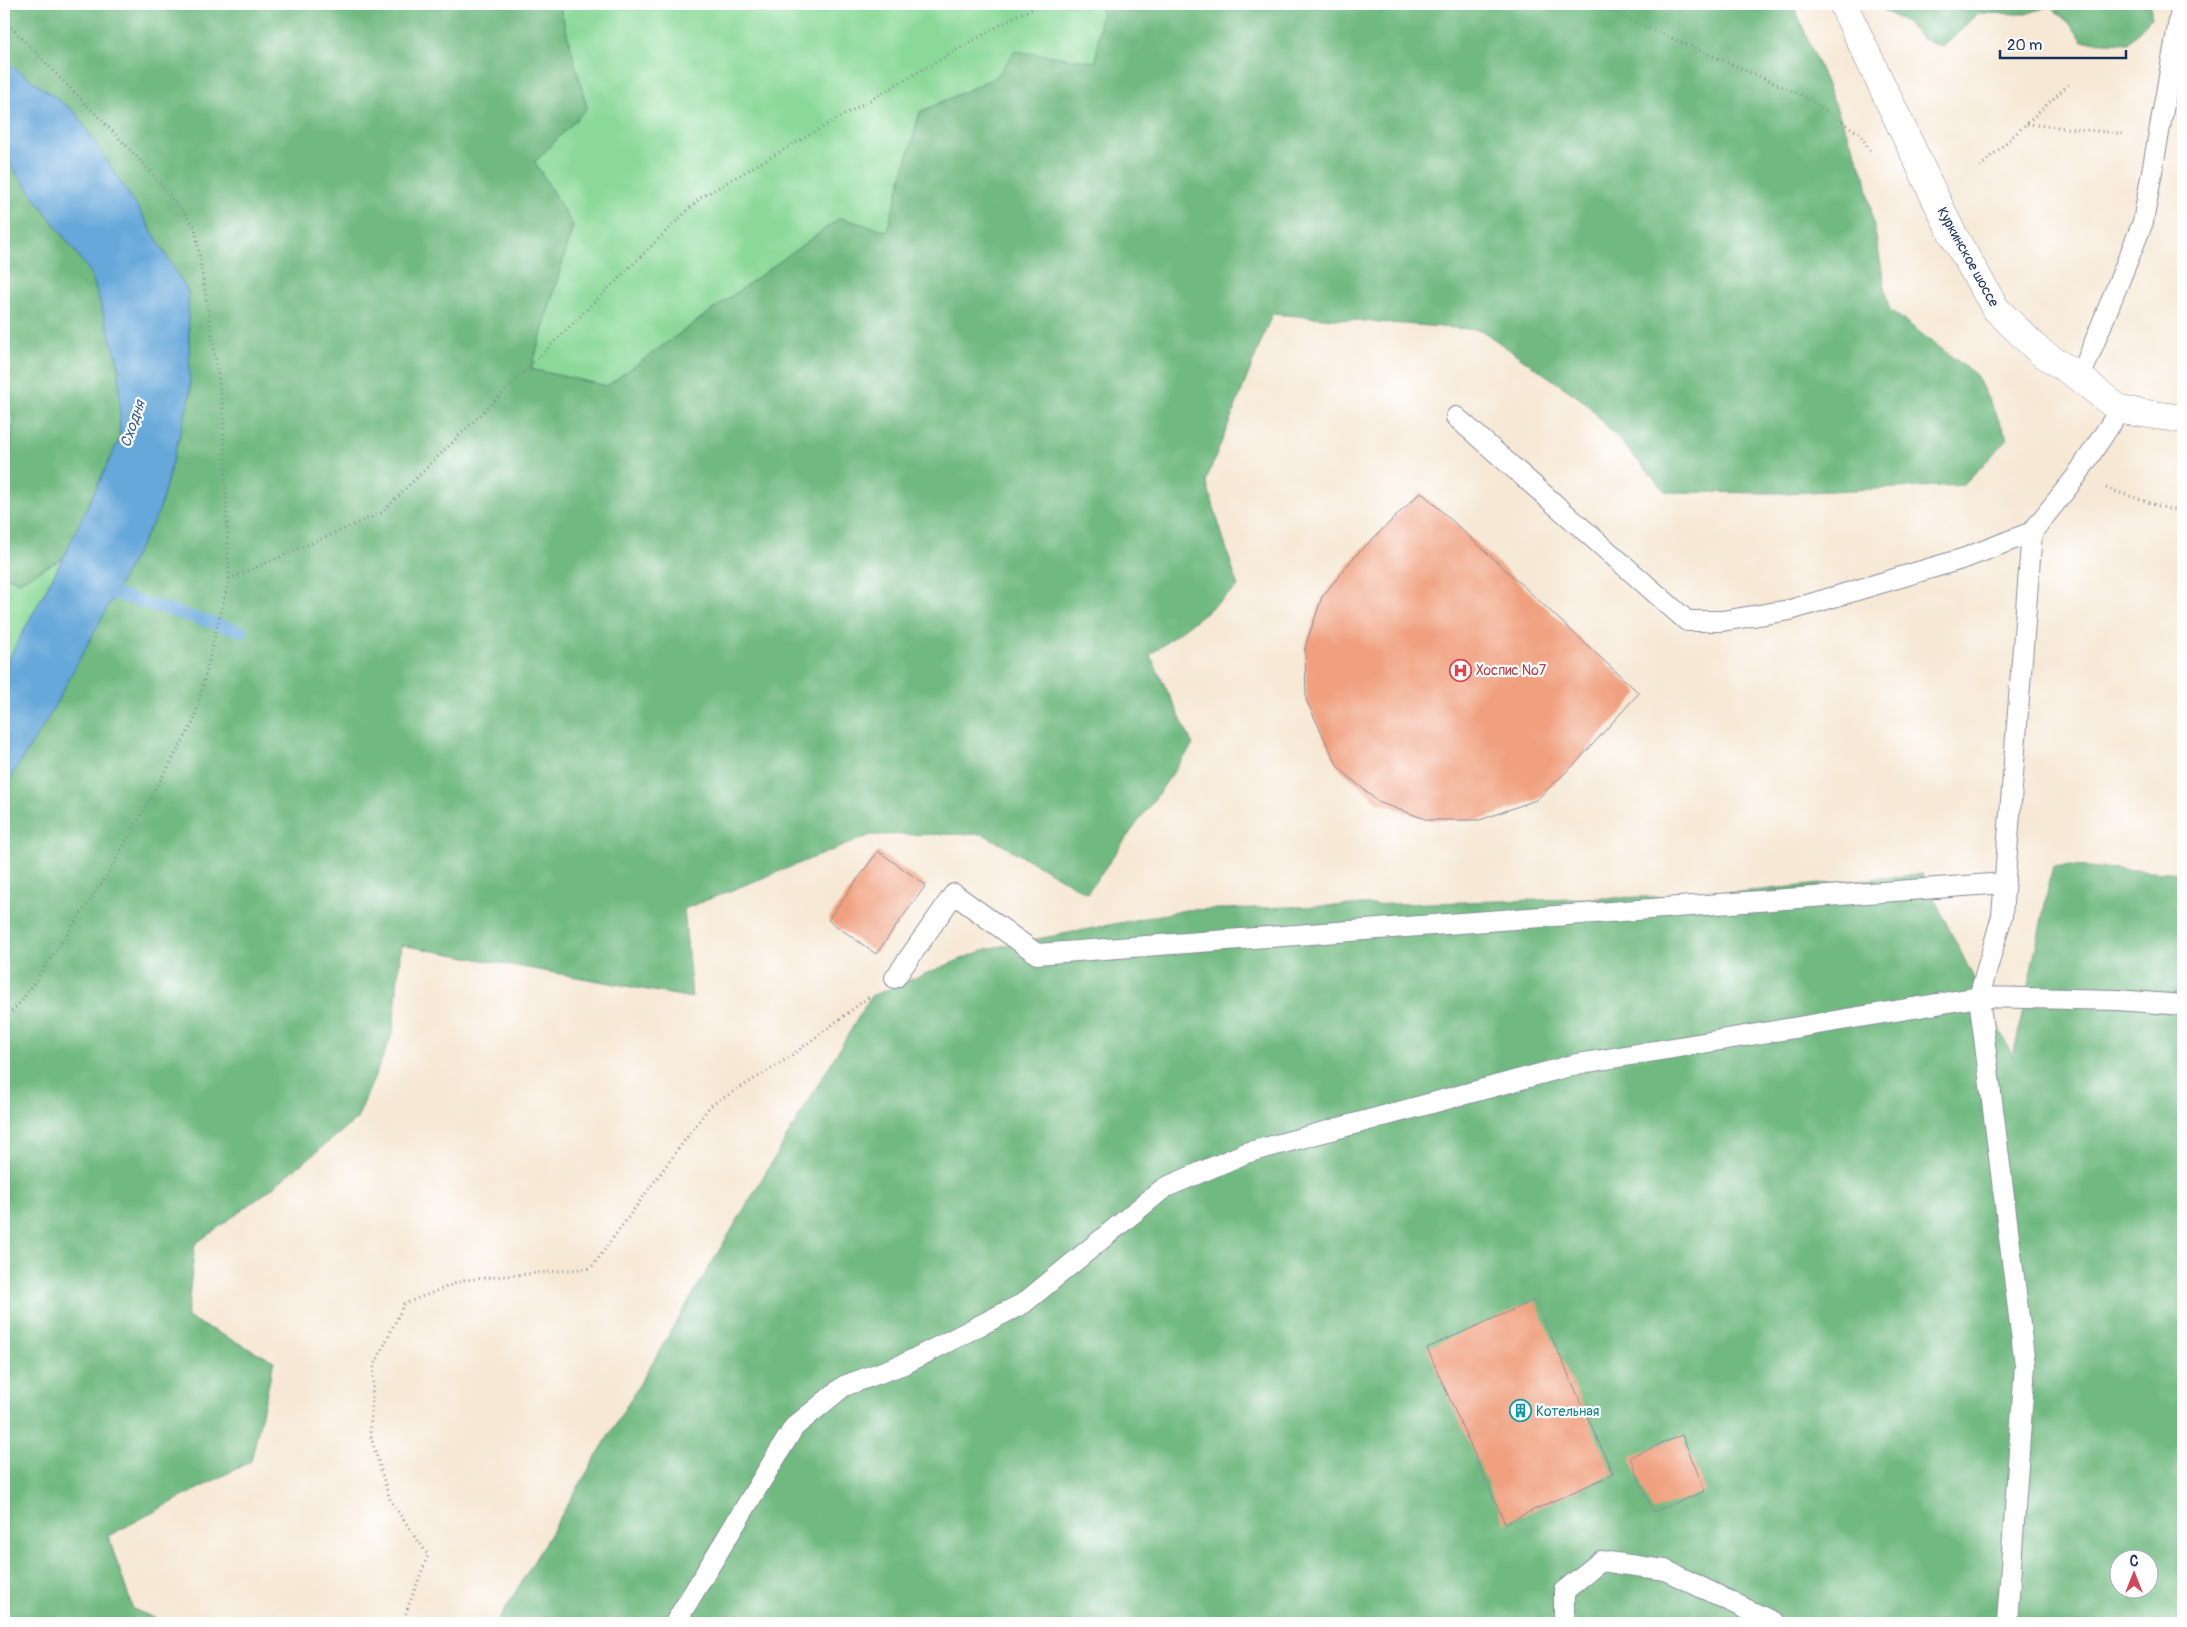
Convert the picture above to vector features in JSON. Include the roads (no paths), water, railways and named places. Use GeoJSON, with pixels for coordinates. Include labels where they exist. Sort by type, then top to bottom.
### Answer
{"type":"FeatureCollection","features":[{"type":"Feature","properties":{"kind":"main road","name":"Куркинское шоссе"},"geometry":{"type":"LineString","coordinates":[[1843,4],[1952,233],[1996,309],[2039,351],[2080,378],[2120,410]]}},
{"type":"Feature","properties":{"kind":"main road"},"geometry":{"type":"LineString","coordinates":[[2120,410],[2183,419]]}},
{"type":"Feature","properties":{"kind":"lane"},"geometry":{"type":"LineString","coordinates":[[2080,378],[2143,222],[2182,4]]}},
{"type":"Feature","properties":{"kind":"lane"},"geometry":{"type":"LineString","coordinates":[[1456,417],[1687,621],[1722,621],[1790,610],[1965,558],[2032,532],[2075,478],[2120,410]]}},
{"type":"Feature","properties":{"kind":"lane"},"geometry":{"type":"LineString","coordinates":[[2007,1623],[2024,1365],[1979,997],[2002,916],[2032,532]]}},
{"type":"Feature","properties":{"kind":"lane"},"geometry":{"type":"LineString","coordinates":[[895,978],[954,894],[1037,954],[2005,884]]}},
{"type":"Feature","properties":{"kind":"lane"},"geometry":{"type":"LineString","coordinates":[[675,1623],[794,1427],[844,1386],[904,1364],[1024,1303],[1164,1188],[1246,1153],[1577,1064],[1979,997],[2117,1000],[2183,1005]]}},
{"type":"Feature","properties":{"kind":"lane"},"geometry":{"type":"LineString","coordinates":[[1564,1623],[1564,1591],[1601,1561],[1665,1570],[1774,1623]]}},
{"type":"Feature","properties":{"kind":"water","name":"Сходня"},"geometry":{"type":"Polygon","coordinates":[[[4,60],[75,112],[141,213],[188,292],[190,396],[159,511],[48,718],[4,788],[4,667],[63,558],[120,438],[119,365],[91,273],[4,156],[4,60]]]}},
{"type":"Feature","properties":{"kind":"waterway"},"geometry":{"type":"LineString","coordinates":[[99,589],[243,632]]}},
{"type":"Feature","properties":{"kind":"place","name":"Хоспис №7"},"geometry":{"type":"Point","coordinates":[1460,670]}},
{"type":"Feature","properties":{"kind":"place","name":"Котельная"},"geometry":{"type":"Point","coordinates":[1520,1411]}}]}
